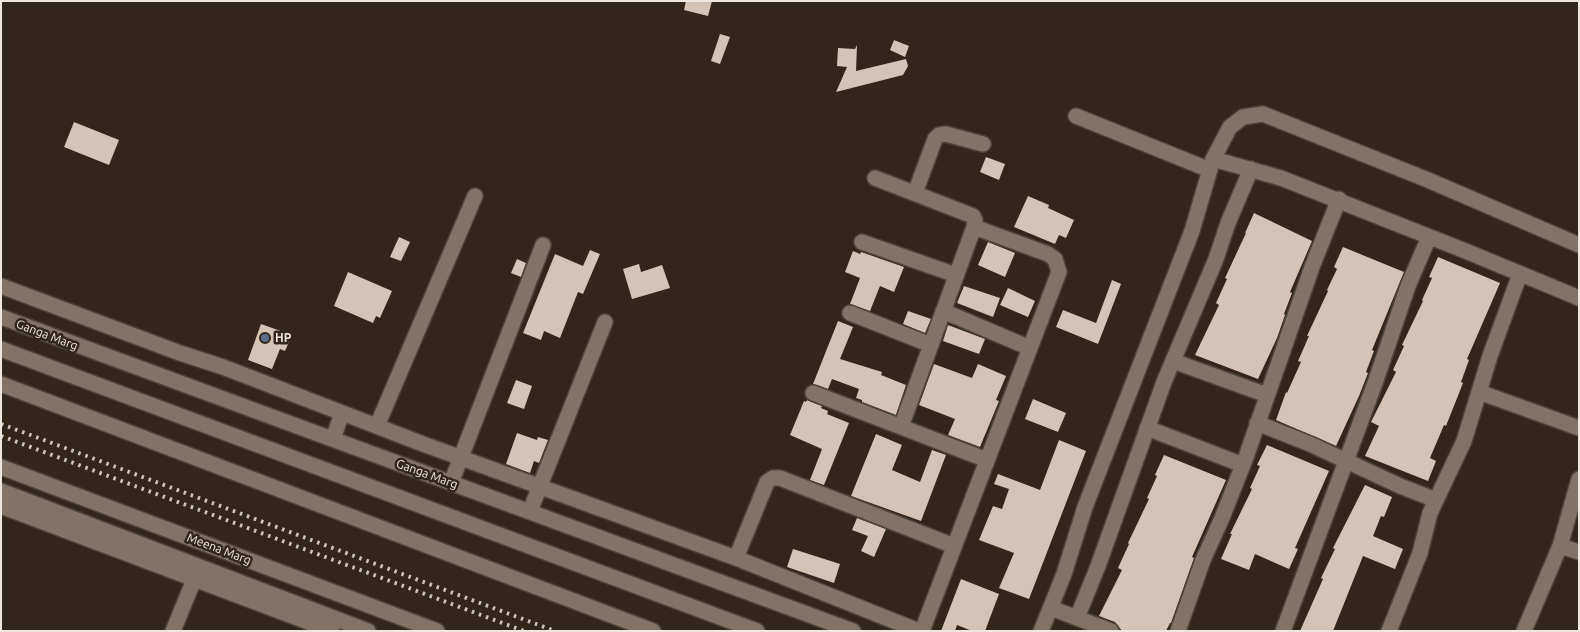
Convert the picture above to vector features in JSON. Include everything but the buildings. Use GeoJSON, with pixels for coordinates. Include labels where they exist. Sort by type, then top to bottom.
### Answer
{"type":"FeatureCollection","features":[{"type":"Feature","properties":{"kind":"street"},"geometry":{"type":"LineString","coordinates":[[1042,631],[1064,574],[1085,508],[1192,230],[1212,164],[1230,127],[1243,117],[1263,114],[1428,180],[1579,245]]}},
{"type":"Feature","properties":{"kind":"street"},"geometry":{"type":"LineString","coordinates":[[1076,116],[1212,164],[1251,169],[1281,178],[1339,199],[1579,298]]}},
{"type":"Feature","properties":{"kind":"street"},"geometry":{"type":"LineString","coordinates":[[915,194],[935,139],[939,135],[946,134],[983,144]]}},
{"type":"Feature","properties":{"kind":"street"},"geometry":{"type":"LineString","coordinates":[[1077,618],[1098,566],[1147,428],[1251,169]]}},
{"type":"Feature","properties":{"kind":"street"},"geometry":{"type":"LineString","coordinates":[[875,178],[973,216],[975,220],[901,427]]}},
{"type":"Feature","properties":{"kind":"street"},"geometry":{"type":"LineString","coordinates":[[377,426],[475,196]]}},
{"type":"Feature","properties":{"kind":"street"},"geometry":{"type":"LineString","coordinates":[[1178,631],[1203,560],[1243,465],[1312,267],[1339,199]]}},
{"type":"Feature","properties":{"kind":"street"},"geometry":{"type":"LineString","coordinates":[[1,286],[736,558],[921,631],[1059,272],[1054,258],[1048,254],[974,227]]}},
{"type":"Feature","properties":{"kind":"street"},"geometry":{"type":"LineString","coordinates":[[1282,631],[1375,383],[1408,286],[1429,237]]}},
{"type":"Feature","properties":{"kind":"street"},"geometry":{"type":"LineString","coordinates":[[862,242],[956,275]]}},
{"type":"Feature","properties":{"kind":"street"},"geometry":{"type":"LineString","coordinates":[[451,482],[543,245]]}},
{"type":"Feature","properties":{"kind":"street"},"geometry":{"type":"LineString","coordinates":[[1389,631],[1420,553],[1430,512],[1464,441],[1490,356],[1520,274]]}},
{"type":"Feature","properties":{"kind":"street"},"geometry":{"type":"LineString","coordinates":[[943,311],[1030,348]]}},
{"type":"Feature","properties":{"kind":"street"},"geometry":{"type":"LineString","coordinates":[[850,313],[931,345]]}},
{"type":"Feature","properties":{"kind":"street","name":"Ganga Marg"},"geometry":{"type":"LineString","coordinates":[[1,317],[853,631]]}},
{"type":"Feature","properties":{"kind":"street"},"geometry":{"type":"LineString","coordinates":[[530,511],[605,322]]}},
{"type":"Feature","properties":{"kind":"street"},"geometry":{"type":"LineString","coordinates":[[1,349],[757,631]]}},
{"type":"Feature","properties":{"kind":"street"},"geometry":{"type":"LineString","coordinates":[[1173,361],[1267,396]]}},
{"type":"Feature","properties":{"kind":"street"},"geometry":{"type":"LineString","coordinates":[[1,384],[653,631]]}},
{"type":"Feature","properties":{"kind":"street"},"geometry":{"type":"LineString","coordinates":[[1480,392],[1579,428]]}},
{"type":"Feature","properties":{"kind":"street"},"geometry":{"type":"LineString","coordinates":[[813,393],[987,460]]}},
{"type":"Feature","properties":{"kind":"street"},"geometry":{"type":"LineString","coordinates":[[333,439],[342,413]]}},
{"type":"Feature","properties":{"kind":"street"},"geometry":{"type":"LineString","coordinates":[[1257,423],[1310,444],[1400,486],[1436,500]]}},
{"type":"Feature","properties":{"kind":"street"},"geometry":{"type":"LineString","coordinates":[[1147,428],[1243,465]]}},
{"type":"Feature","properties":{"kind":"street","name":"Meena Marg"},"geometry":{"type":"LineString","coordinates":[[1,467],[438,631]]}},
{"type":"Feature","properties":{"kind":"street"},"geometry":{"type":"LineString","coordinates":[[736,558],[767,482],[773,478],[780,478],[954,546]]}},
{"type":"Feature","properties":{"kind":"street"},"geometry":{"type":"LineString","coordinates":[[1524,631],[1560,546],[1579,479]]}},
{"type":"Feature","properties":{"kind":"street","name":"Meena Marg"},"geometry":{"type":"LineString","coordinates":[[1,491],[196,573],[368,631]]}},
{"type":"Feature","properties":{"kind":"street"},"geometry":{"type":"LineString","coordinates":[[1,506],[196,573],[332,631]]}},
{"type":"Feature","properties":{"kind":"street"},"geometry":{"type":"LineString","coordinates":[[1560,546],[1579,552]]}},
{"type":"Feature","properties":{"kind":"street"},"geometry":{"type":"LineString","coordinates":[[173,631],[196,573]]}},
{"type":"Feature","properties":{"kind":"street"},"geometry":{"type":"LineString","coordinates":[[1051,608],[1111,631]]}},
{"type":"Feature","properties":{"kind":"railway"},"geometry":{"type":"LineString","coordinates":[[1,424],[555,631]]}},
{"type":"Feature","properties":{"kind":"railway"},"geometry":{"type":"LineString","coordinates":[[1,436],[524,631]]}},
{"type":"Feature","properties":{"kind":"place","name":"HP"},"geometry":{"type":"Point","coordinates":[265,338]}}]}
